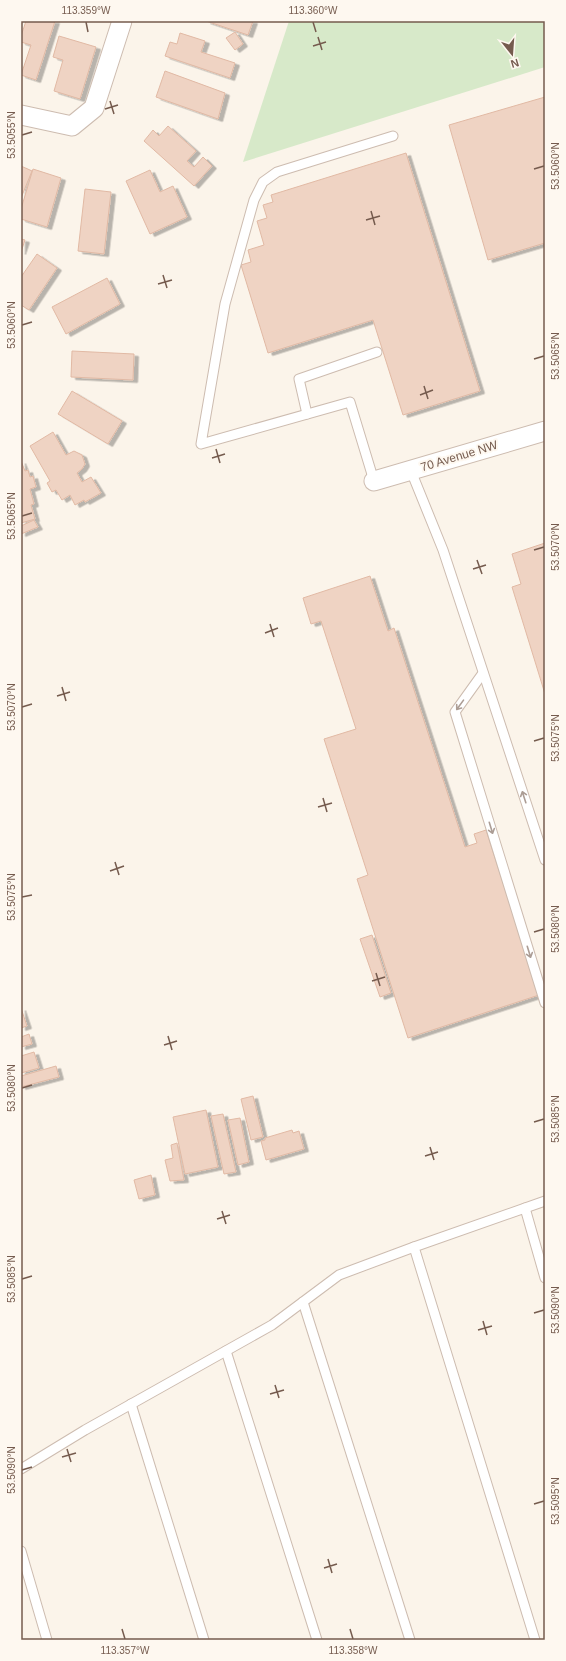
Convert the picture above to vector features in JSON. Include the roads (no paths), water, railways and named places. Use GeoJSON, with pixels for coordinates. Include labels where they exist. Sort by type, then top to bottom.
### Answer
{"type":"FeatureCollection","features":[{"type":"Feature","properties":{"kind":"street"},"geometry":{"type":"LineString","coordinates":[[21,115],[72,126],[94,108],[122,21]]}},
{"type":"Feature","properties":{"kind":"street","name":"70 Avenue NW"},"geometry":{"type":"LineString","coordinates":[[374,481],[545,431]]}},
{"type":"Feature","properties":{"kind":"lane"},"geometry":{"type":"LineString","coordinates":[[374,481],[350,402],[201,444],[225,304],[254,200],[263,182],[277,172],[393,136]]}},
{"type":"Feature","properties":{"kind":"lane"},"geometry":{"type":"LineString","coordinates":[[307,414],[299,379],[378,352]]}},
{"type":"Feature","properties":{"kind":"lane"},"geometry":{"type":"LineString","coordinates":[[411,471],[443,550],[545,860]]}},
{"type":"Feature","properties":{"kind":"lane"},"geometry":{"type":"LineString","coordinates":[[483,673],[455,712],[545,1003]]}},
{"type":"Feature","properties":{"kind":"lane"},"geometry":{"type":"LineString","coordinates":[[21,1469],[131,1404],[272,1325],[339,1275],[545,1201]]}},
{"type":"Feature","properties":{"kind":"lane"},"geometry":{"type":"LineString","coordinates":[[525,1208],[545,1278]]}},
{"type":"Feature","properties":{"kind":"lane"},"geometry":{"type":"LineString","coordinates":[[414,1247],[535,1640]]}},
{"type":"Feature","properties":{"kind":"lane"},"geometry":{"type":"LineString","coordinates":[[304,1302],[410,1640]]}},
{"type":"Feature","properties":{"kind":"lane"},"geometry":{"type":"LineString","coordinates":[[226,1351],[317,1640]]}},
{"type":"Feature","properties":{"kind":"lane"},"geometry":{"type":"LineString","coordinates":[[131,1404],[204,1640]]}},
{"type":"Feature","properties":{"kind":"lane"},"geometry":{"type":"LineString","coordinates":[[21,1551],[47,1640]]}},
{"type":"Feature","properties":{"kind":"lane"},"geometry":{"type":"LineString","coordinates":[[21,1585],[30,1582]]}}]}
